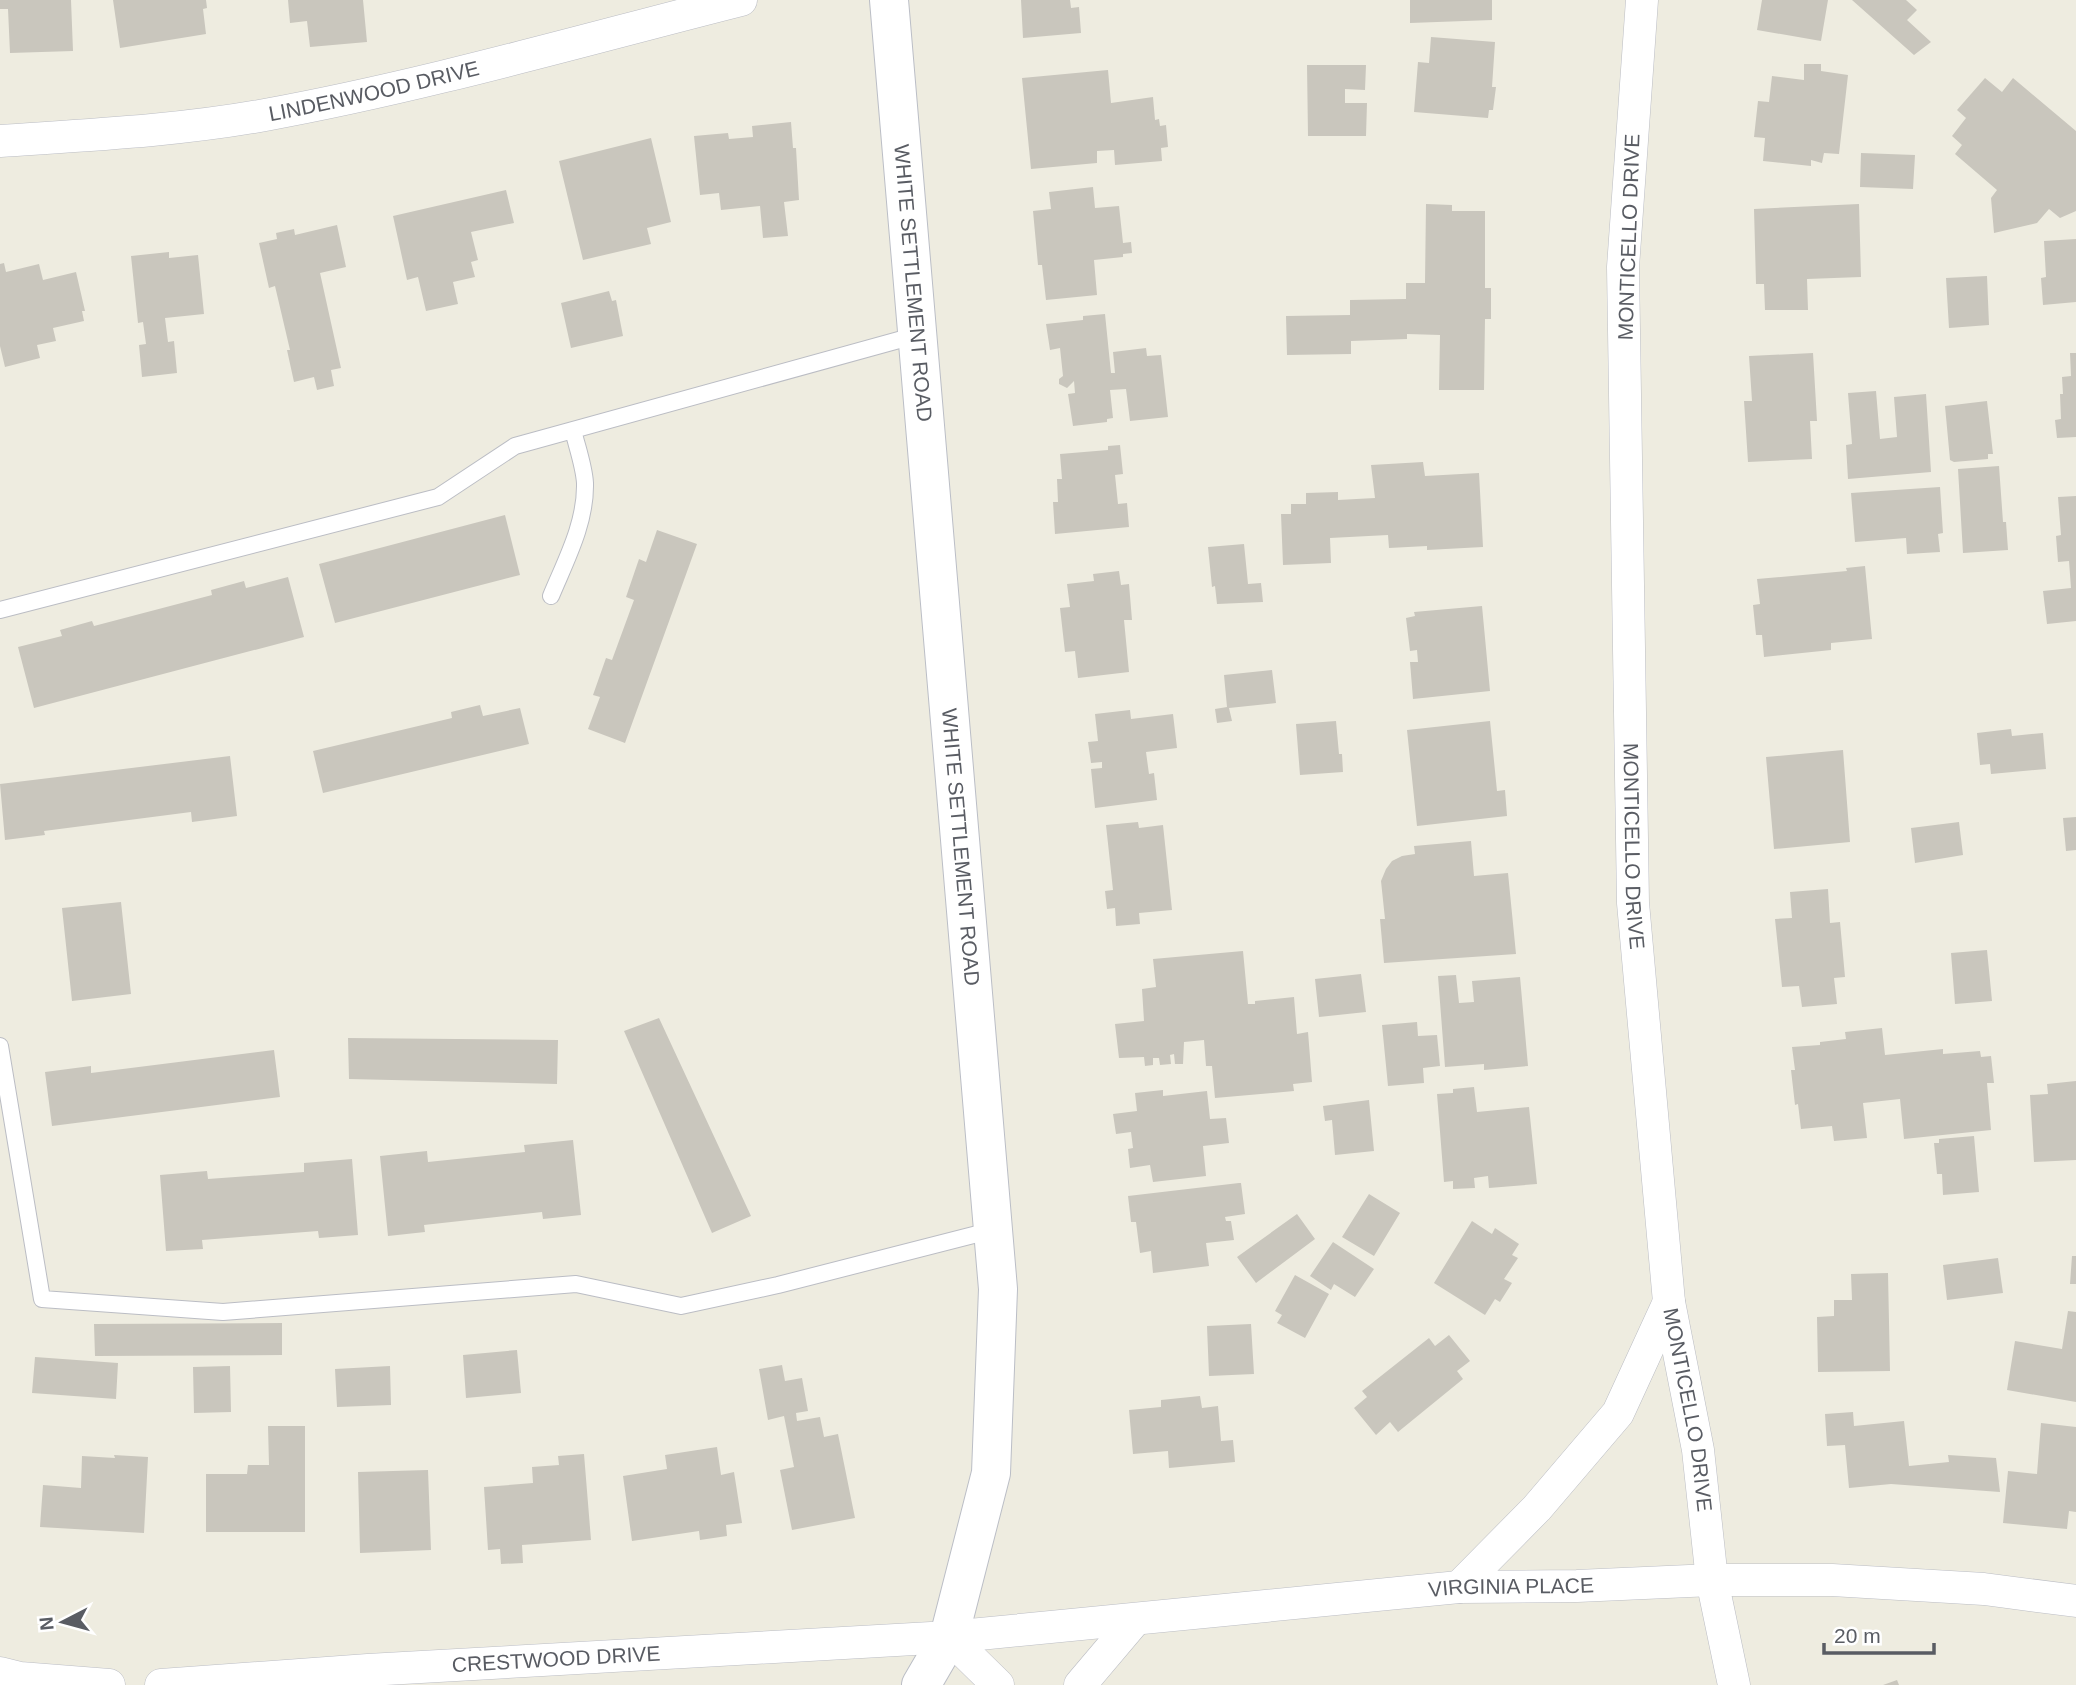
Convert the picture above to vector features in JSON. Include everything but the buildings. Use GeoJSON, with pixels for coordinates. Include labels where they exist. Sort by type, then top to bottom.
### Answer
{"type":"FeatureCollection","features":[{"type":"Feature","properties":{"kind":"main road","name":"WHITE SETTLEMENT ROAD"},"geometry":{"type":"LineString","coordinates":[[889,0],[998,1289],[991,1473],[948,1637],[921,1685]]}},
{"type":"Feature","properties":{"kind":"street","name":"LINDENWOOD DRIVE"},"geometry":{"type":"LineString","coordinates":[[0,141],[177,128],[264,115],[383,90],[741,0]]}},
{"type":"Feature","properties":{"kind":"street","name":"MONTICELLO DRIVE"},"geometry":{"type":"LineString","coordinates":[[1642,0],[1623,267],[1633,903],[1669,1302],[1698,1450],[1713,1580],[1734,1685]]}},
{"type":"Feature","properties":{"kind":"street"},"geometry":{"type":"LineString","coordinates":[[1460,1587],[1537,1508],[1618,1413],[1669,1302]]}},
{"type":"Feature","properties":{"kind":"street","name":"VIRGINIA PLACE"},"geometry":{"type":"LineString","coordinates":[[948,1637],[1460,1587],[1577,1586],[1713,1580],[1832,1580],[1984,1589],[2076,1601]]}},
{"type":"Feature","properties":{"kind":"street"},"geometry":{"type":"LineString","coordinates":[[1080,1685],[1135,1620]]}},
{"type":"Feature","properties":{"kind":"street"},"geometry":{"type":"LineString","coordinates":[[948,1637],[998,1685]]}},
{"type":"Feature","properties":{"kind":"street","name":"CRESTWOOD DRIVE"},"geometry":{"type":"LineString","coordinates":[[162,1685],[368,1670],[948,1637]]}},
{"type":"Feature","properties":{"kind":"street"},"geometry":{"type":"LineString","coordinates":[[0,1673],[20,1678],[109,1685]]}},
{"type":"Feature","properties":{"kind":"lane"},"geometry":{"type":"LineString","coordinates":[[0,610],[438,497],[515,446],[917,335]]}},
{"type":"Feature","properties":{"kind":"lane"},"geometry":{"type":"LineString","coordinates":[[551,596],[573,544],[583,507],[585,480],[573,430]]}},
{"type":"Feature","properties":{"kind":"lane"},"geometry":{"type":"LineString","coordinates":[[0,1046],[42,1299],[223,1312],[576,1284],[681,1306],[778,1286],[993,1230]]}}]}
